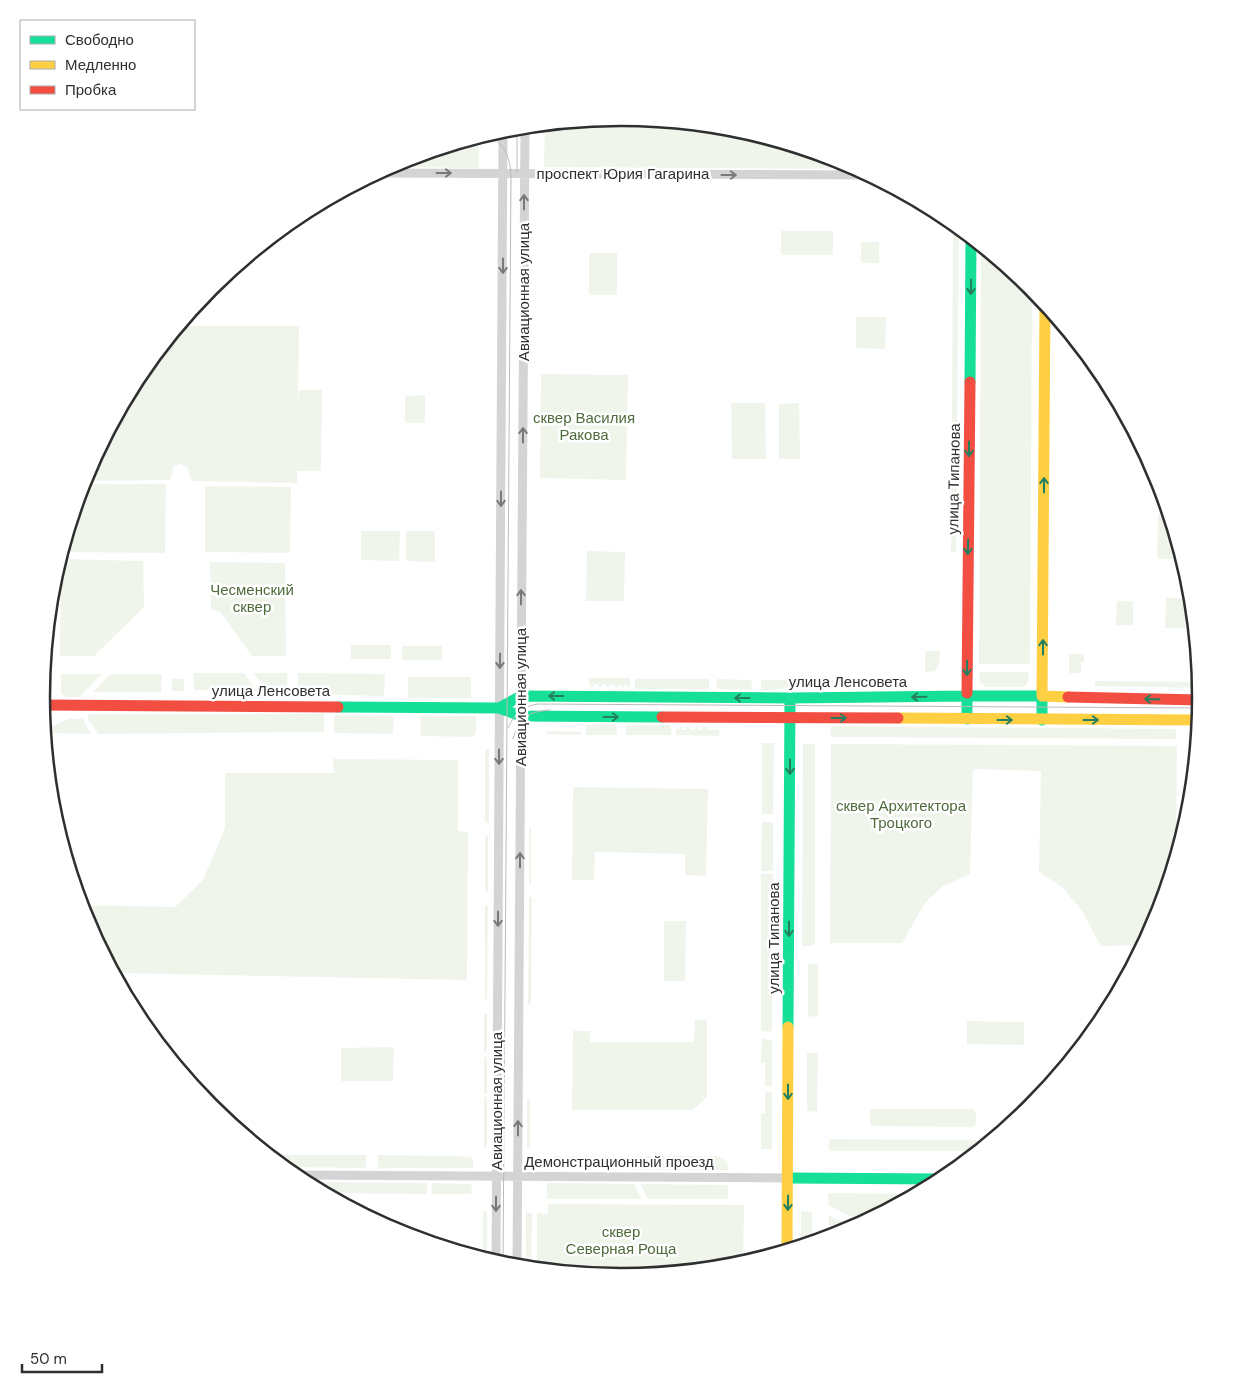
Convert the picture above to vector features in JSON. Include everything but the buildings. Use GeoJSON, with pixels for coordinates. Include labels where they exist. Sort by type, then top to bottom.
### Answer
{"type":"FeatureCollection","features":[{"type":"Feature","properties":{"kind":"main road","name":"улица Типанова"},"geometry":{"type":"LineString","coordinates":[[967,720],[971,246]]}},
{"type":"Feature","properties":{"kind":"main road"},"geometry":{"type":"LineString","coordinates":[[1042,720],[1046,316]]}},
{"type":"Feature","properties":{"kind":"main road","name":"улица Ленсовета"},"geometry":{"type":"LineString","coordinates":[[499,708],[521,696],[790,698],[1042,696],[1192,700]]}},
{"type":"Feature","properties":{"kind":"main road","name":"улица Типанова"},"geometry":{"type":"LineString","coordinates":[[787,1243],[790,698]]}},
{"type":"Feature","properties":{"kind":"main road","name":"улица Ленсовета"},"geometry":{"type":"LineString","coordinates":[[50,705],[499,708],[521,716],[1191,720]]}},
{"type":"Feature","properties":{"kind":"main road","name":"Демонстрационный проезд"},"geometry":{"type":"LineString","coordinates":[[788,1178],[927,1179]]}},
{"type":"Feature","properties":{"kind":"street","name":"Авиационная улица"},"geometry":{"type":"LineString","coordinates":[[517,1258],[525,135]]}},
{"type":"Feature","properties":{"kind":"street","name":"Авиационная улица"},"geometry":{"type":"LineString","coordinates":[[496,1254],[503,139]]}},
{"type":"Feature","properties":{"kind":"street","name":"проспект Юрия Гагарина"},"geometry":{"type":"LineString","coordinates":[[393,173],[853,175]]}},
{"type":"Feature","properties":{"kind":"street","name":"Демонстрационный проезд"},"geometry":{"type":"LineString","coordinates":[[309,1175],[788,1178]]}},
{"type":"Feature","properties":{"kind":"green space"},"geometry":{"type":"Polygon","coordinates":[[[621,126],[658,127],[732,137],[769,145],[840,169],[544,167],[545,131],[584,127],[621,126]]]}},
{"type":"Feature","properties":{"kind":"green space"},"geometry":{"type":"Polygon","coordinates":[[[478,144],[479,168],[407,167],[478,144]]]}},
{"type":"Feature","properties":{"kind":"green space"},"geometry":{"type":"Polygon","coordinates":[[[781,231],[833,231],[833,255],[781,255],[781,231]]]}},
{"type":"Feature","properties":{"kind":"green space"},"geometry":{"type":"Polygon","coordinates":[[[953,233],[959,237],[957,424],[952,424],[953,233]]]}},
{"type":"Feature","properties":{"kind":"green space"},"geometry":{"type":"Polygon","coordinates":[[[861,242],[879,242],[879,263],[861,263],[861,242]]]}},
{"type":"Feature","properties":{"kind":"green space"},"geometry":{"type":"Polygon","coordinates":[[[589,253],[617,253],[617,295],[589,295],[589,253]]]}},
{"type":"Feature","properties":{"kind":"green space"},"geometry":{"type":"Polygon","coordinates":[[[981,254],[1032,301],[1030,664],[979,664],[981,254]]]}},
{"type":"Feature","properties":{"kind":"green space"},"geometry":{"type":"Polygon","coordinates":[[[856,317],[886,317],[885,349],[856,348],[856,317]]]}},
{"type":"Feature","properties":{"kind":"green space"},"geometry":{"type":"Polygon","coordinates":[[[188,326],[299,326],[298,414],[299,390],[322,390],[321,471],[297,471],[297,483],[192,481],[187,467],[181,464],[174,466],[170,480],[92,481],[126,411],[168,349],[188,326]]]}},
{"type":"Feature","properties":{"kind":"green space","name":"сквер Василия Ракова"},"geometry":{"type":"Polygon","coordinates":[[[541,374],[628,375],[626,480],[540,478],[541,374]]]}},
{"type":"Feature","properties":{"kind":"green space"},"geometry":{"type":"Polygon","coordinates":[[[425,395],[425,423],[405,423],[405,396],[425,395]]]}},
{"type":"Feature","properties":{"kind":"green space"},"geometry":{"type":"Polygon","coordinates":[[[731,403],[765,403],[766,459],[732,459],[731,403]]]}},
{"type":"Feature","properties":{"kind":"green space"},"geometry":{"type":"Polygon","coordinates":[[[799,403],[800,459],[779,459],[779,404],[799,403]]]}},
{"type":"Feature","properties":{"kind":"green space"},"geometry":{"type":"Polygon","coordinates":[[[952,438],[958,438],[956,552],[951,552],[952,438]]]}},
{"type":"Feature","properties":{"kind":"green space"},"geometry":{"type":"Polygon","coordinates":[[[91,484],[166,484],[165,553],[68,552],[91,484]]]}},
{"type":"Feature","properties":{"kind":"green space","name":"Чесменский сквер"},"geometry":{"type":"Polygon","coordinates":[[[205,486],[291,487],[290,553],[205,552],[205,486]]]}},
{"type":"Feature","properties":{"kind":"green space"},"geometry":{"type":"Polygon","coordinates":[[[1158,514],[1162,514],[1175,559],[1157,559],[1158,514]]]}},
{"type":"Feature","properties":{"kind":"green space"},"geometry":{"type":"Polygon","coordinates":[[[361,531],[400,531],[399,561],[361,560],[361,531]]]}},
{"type":"Feature","properties":{"kind":"green space"},"geometry":{"type":"Polygon","coordinates":[[[406,531],[435,531],[435,562],[406,561],[406,531]]]}},
{"type":"Feature","properties":{"kind":"green space"},"geometry":{"type":"Polygon","coordinates":[[[587,551],[625,552],[624,601],[586,601],[587,551]]]}},
{"type":"Feature","properties":{"kind":"green space"},"geometry":{"type":"Polygon","coordinates":[[[67,559],[143,561],[144,607],[94,656],[60,656],[61,588],[67,559]]]}},
{"type":"Feature","properties":{"kind":"green space","name":"Чесменский сквер"},"geometry":{"type":"Polygon","coordinates":[[[210,562],[285,563],[286,656],[252,656],[221,613],[211,609],[210,562]]]}},
{"type":"Feature","properties":{"kind":"green space"},"geometry":{"type":"Polygon","coordinates":[[[1166,598],[1183,598],[1188,628],[1165,628],[1166,598]]]}},
{"type":"Feature","properties":{"kind":"green space"},"geometry":{"type":"Polygon","coordinates":[[[1117,601],[1133,601],[1133,625],[1116,625],[1117,601]]]}},
{"type":"Feature","properties":{"kind":"green space"},"geometry":{"type":"Polygon","coordinates":[[[351,645],[391,645],[391,659],[351,659],[351,645]]]}},
{"type":"Feature","properties":{"kind":"green space"},"geometry":{"type":"Polygon","coordinates":[[[402,646],[442,646],[442,660],[402,660],[402,646]]]}},
{"type":"Feature","properties":{"kind":"green space"},"geometry":{"type":"Polygon","coordinates":[[[925,651],[940,651],[939,665],[935,671],[925,672],[925,651]]]}},
{"type":"Feature","properties":{"kind":"green space"},"geometry":{"type":"Polygon","coordinates":[[[1069,654],[1084,654],[1084,662],[1081,662],[1081,673],[1069,673],[1069,654]]]}},
{"type":"Feature","properties":{"kind":"green space"},"geometry":{"type":"Polygon","coordinates":[[[979,672],[1029,672],[1029,679],[1026,685],[1022,687],[987,687],[980,683],[979,672]]]}},
{"type":"Feature","properties":{"kind":"green space"},"geometry":{"type":"Polygon","coordinates":[[[193,673],[244,673],[257,691],[194,690],[193,673]]]}},
{"type":"Feature","properties":{"kind":"green space"},"geometry":{"type":"Polygon","coordinates":[[[253,673],[287,673],[287,695],[271,695],[253,673]]]}},
{"type":"Feature","properties":{"kind":"green space"},"geometry":{"type":"Polygon","coordinates":[[[298,673],[385,674],[384,696],[298,694],[298,673]]]}},
{"type":"Feature","properties":{"kind":"green space"},"geometry":{"type":"Polygon","coordinates":[[[61,674],[102,674],[79,697],[66,697],[61,694],[61,674]]]}},
{"type":"Feature","properties":{"kind":"green space"},"geometry":{"type":"Polygon","coordinates":[[[110,674],[162,674],[161,692],[93,692],[110,674]]]}},
{"type":"Feature","properties":{"kind":"green space"},"geometry":{"type":"Polygon","coordinates":[[[408,677],[471,677],[471,698],[408,698],[408,677]]]}},
{"type":"Feature","properties":{"kind":"green space"},"geometry":{"type":"Polygon","coordinates":[[[589,678],[630,678],[630,687],[627,687],[627,685],[624,685],[624,687],[618,685],[614,687],[614,685],[609,685],[609,687],[606,687],[606,685],[602,684],[602,687],[599,687],[599,684],[594,684],[593,687],[590,687],[589,678]]]}},
{"type":"Feature","properties":{"kind":"green space"},"geometry":{"type":"Polygon","coordinates":[[[172,679],[184,679],[184,691],[172,691],[172,679]]]}},
{"type":"Feature","properties":{"kind":"green space"},"geometry":{"type":"Polygon","coordinates":[[[635,679],[709,679],[709,687],[707,689],[635,689],[635,679]]]}},
{"type":"Feature","properties":{"kind":"green space"},"geometry":{"type":"Polygon","coordinates":[[[717,679],[752,680],[751,690],[719,689],[716,687],[717,679]]]}},
{"type":"Feature","properties":{"kind":"green space"},"geometry":{"type":"Polygon","coordinates":[[[761,680],[855,680],[854,685],[813,684],[775,690],[761,690],[761,680]]]}},
{"type":"Feature","properties":{"kind":"green space"},"geometry":{"type":"Polygon","coordinates":[[[1095,681],[1192,682],[1192,688],[1095,686],[1095,681]]]}},
{"type":"Feature","properties":{"kind":"green space"},"geometry":{"type":"Polygon","coordinates":[[[88,714],[324,714],[324,732],[98,734],[88,719],[88,714]]]}},
{"type":"Feature","properties":{"kind":"green space"},"geometry":{"type":"Polygon","coordinates":[[[334,715],[394,716],[393,734],[334,733],[334,715]]]}},
{"type":"Feature","properties":{"kind":"green space"},"geometry":{"type":"Polygon","coordinates":[[[420,716],[476,716],[476,733],[473,737],[421,736],[420,716]]]}},
{"type":"Feature","properties":{"kind":"green space"},"geometry":{"type":"Polygon","coordinates":[[[69,719],[83,719],[91,734],[51,733],[51,726],[69,719]]]}},
{"type":"Feature","properties":{"kind":"green space"},"geometry":{"type":"Polygon","coordinates":[[[586,725],[615,725],[617,735],[586,735],[586,725]]]}},
{"type":"Feature","properties":{"kind":"green space"},"geometry":{"type":"Polygon","coordinates":[[[628,725],[671,725],[671,735],[626,735],[626,727],[628,725]]]}},
{"type":"Feature","properties":{"kind":"green space"},"geometry":{"type":"Polygon","coordinates":[[[831,726],[1176,729],[1176,739],[830,737],[831,726]]]}},
{"type":"Feature","properties":{"kind":"green space"},"geometry":{"type":"Polygon","coordinates":[[[682,727],[682,730],[687,730],[687,727],[690,727],[690,730],[695,730],[698,727],[698,730],[703,730],[703,727],[706,727],[707,730],[719,730],[719,736],[676,735],[676,730],[679,730],[682,727]]]}},
{"type":"Feature","properties":{"kind":"green space"},"geometry":{"type":"Polygon","coordinates":[[[547,731],[581,732],[581,735],[547,734],[547,731]]]}},
{"type":"Feature","properties":{"kind":"green space"},"geometry":{"type":"Polygon","coordinates":[[[762,743],[774,743],[773,814],[762,814],[762,743]]]}},
{"type":"Feature","properties":{"kind":"green space"},"geometry":{"type":"Polygon","coordinates":[[[803,744],[815,744],[815,944],[812,946],[802,946],[803,744]]]}},
{"type":"Feature","properties":{"kind":"green space","name":"сквер Архитектора Троцкого"},"geometry":{"type":"Polygon","coordinates":[[[831,744],[1177,746],[1176,830],[1162,881],[1135,945],[1101,946],[1082,911],[1063,888],[1039,872],[1041,771],[973,769],[970,874],[943,886],[925,903],[902,943],[830,943],[831,744]]]}},
{"type":"Feature","properties":{"kind":"green space"},"geometry":{"type":"Polygon","coordinates":[[[485,749],[489,749],[489,823],[485,823],[485,749]]]}},
{"type":"Feature","properties":{"kind":"green space"},"geometry":{"type":"Polygon","coordinates":[[[333,759],[458,760],[458,831],[468,832],[467,980],[121,973],[89,905],[175,907],[203,880],[225,828],[225,773],[334,773],[333,759]]]}},
{"type":"Feature","properties":{"kind":"green space"},"geometry":{"type":"Polygon","coordinates":[[[573,787],[708,789],[706,876],[685,875],[685,854],[595,852],[594,880],[572,880],[573,787]]]}},
{"type":"Feature","properties":{"kind":"green space"},"geometry":{"type":"Polygon","coordinates":[[[762,822],[773,822],[773,871],[761,871],[762,822]]]}},
{"type":"Feature","properties":{"kind":"green space"},"geometry":{"type":"Polygon","coordinates":[[[529,827],[531,827],[531,884],[529,884],[529,827]]]}},
{"type":"Feature","properties":{"kind":"green space"},"geometry":{"type":"Polygon","coordinates":[[[485,835],[488,836],[488,891],[485,892],[485,835]]]}},
{"type":"Feature","properties":{"kind":"green space"},"geometry":{"type":"Polygon","coordinates":[[[761,874],[773,874],[772,1031],[766,1032],[761,1030],[761,874]]]}},
{"type":"Feature","properties":{"kind":"green space"},"geometry":{"type":"Polygon","coordinates":[[[529,897],[532,897],[531,1004],[528,1004],[529,897]]]}},
{"type":"Feature","properties":{"kind":"green space"},"geometry":{"type":"Polygon","coordinates":[[[485,905],[488,905],[487,1001],[485,1001],[485,905]]]}},
{"type":"Feature","properties":{"kind":"green space"},"geometry":{"type":"Polygon","coordinates":[[[664,921],[686,921],[685,981],[664,981],[664,921]]]}},
{"type":"Feature","properties":{"kind":"green space"},"geometry":{"type":"Polygon","coordinates":[[[808,964],[818,964],[818,1017],[808,1016],[808,964]]]}},
{"type":"Feature","properties":{"kind":"green space"},"geometry":{"type":"Polygon","coordinates":[[[484,1014],[487,1014],[487,1052],[484,1052],[484,1014]]]}},
{"type":"Feature","properties":{"kind":"green space"},"geometry":{"type":"Polygon","coordinates":[[[695,1020],[707,1020],[707,1097],[693,1110],[572,1110],[573,1031],[590,1031],[590,1042],[694,1042],[695,1020]]]}},
{"type":"Feature","properties":{"kind":"green space"},"geometry":{"type":"Polygon","coordinates":[[[967,1021],[1024,1022],[1024,1045],[967,1044],[967,1021]]]}},
{"type":"Feature","properties":{"kind":"green space"},"geometry":{"type":"Polygon","coordinates":[[[762,1038],[772,1040],[772,1086],[765,1086],[765,1063],[761,1063],[762,1038]]]}},
{"type":"Feature","properties":{"kind":"green space"},"geometry":{"type":"Polygon","coordinates":[[[166,1042],[172,1042],[172,1050],[166,1042]]]}},
{"type":"Feature","properties":{"kind":"green space"},"geometry":{"type":"Polygon","coordinates":[[[394,1047],[393,1081],[341,1081],[341,1048],[394,1047]]]}},
{"type":"Feature","properties":{"kind":"green space"},"geometry":{"type":"Polygon","coordinates":[[[807,1053],[818,1053],[817,1112],[807,1111],[807,1053]]]}},
{"type":"Feature","properties":{"kind":"green space"},"geometry":{"type":"Polygon","coordinates":[[[484,1057],[487,1057],[487,1094],[484,1094],[484,1057]]]}},
{"type":"Feature","properties":{"kind":"green space"},"geometry":{"type":"Polygon","coordinates":[[[765,1092],[772,1092],[772,1149],[761,1149],[761,1114],[765,1113],[765,1092]]]}},
{"type":"Feature","properties":{"kind":"green space"},"geometry":{"type":"Polygon","coordinates":[[[484,1097],[487,1097],[487,1147],[484,1147],[484,1097]]]}},
{"type":"Feature","properties":{"kind":"green space"},"geometry":{"type":"Polygon","coordinates":[[[527,1099],[530,1099],[530,1148],[527,1148],[527,1099]]]}},
{"type":"Feature","properties":{"kind":"green space"},"geometry":{"type":"Polygon","coordinates":[[[872,1109],[973,1109],[976,1112],[976,1124],[973,1127],[872,1126],[870,1124],[870,1111],[872,1109]]]}},
{"type":"Feature","properties":{"kind":"green space"},"geometry":{"type":"Polygon","coordinates":[[[829,1139],[977,1140],[977,1143],[968,1151],[829,1151],[829,1139]]]}},
{"type":"Feature","properties":{"kind":"green space"},"geometry":{"type":"Polygon","coordinates":[[[280,1155],[366,1155],[366,1168],[297,1167],[280,1155]]]}},
{"type":"Feature","properties":{"kind":"green space"},"geometry":{"type":"Polygon","coordinates":[[[378,1155],[458,1156],[473,1158],[473,1168],[378,1168],[378,1155]]]}},
{"type":"Feature","properties":{"kind":"green space"},"geometry":{"type":"Polygon","coordinates":[[[553,1156],[626,1157],[626,1169],[553,1169],[553,1156]]]}},
{"type":"Feature","properties":{"kind":"green space"},"geometry":{"type":"Polygon","coordinates":[[[635,1156],[717,1156],[727,1162],[729,1170],[635,1170],[635,1156]]]}},
{"type":"Feature","properties":{"kind":"green space"},"geometry":{"type":"Polygon","coordinates":[[[320,1182],[427,1183],[427,1194],[337,1193],[320,1182]]]}},
{"type":"Feature","properties":{"kind":"green space"},"geometry":{"type":"Polygon","coordinates":[[[432,1183],[472,1184],[471,1194],[431,1194],[432,1183]]]}},
{"type":"Feature","properties":{"kind":"green space"},"geometry":{"type":"Polygon","coordinates":[[[547,1183],[634,1184],[642,1199],[547,1199],[547,1183]]]}},
{"type":"Feature","properties":{"kind":"green space"},"geometry":{"type":"Polygon","coordinates":[[[640,1184],[728,1185],[728,1199],[648,1199],[640,1184]]]}},
{"type":"Feature","properties":{"kind":"green space"},"geometry":{"type":"Polygon","coordinates":[[[828,1193],[903,1194],[855,1218],[829,1206],[828,1193]]]}},
{"type":"Feature","properties":{"kind":"green space","name":"сквер Северная Роща"},"geometry":{"type":"Polygon","coordinates":[[[548,1204],[744,1205],[743,1255],[696,1263],[658,1267],[584,1267],[537,1262],[537,1213],[548,1214],[548,1204]]]}},
{"type":"Feature","properties":{"kind":"green space"},"geometry":{"type":"Polygon","coordinates":[[[483,1211],[487,1211],[487,1252],[483,1251],[483,1211]]]}},
{"type":"Feature","properties":{"kind":"green space"},"geometry":{"type":"Polygon","coordinates":[[[801,1211],[812,1212],[812,1235],[801,1239],[801,1211]]]}},
{"type":"Feature","properties":{"kind":"green space"},"geometry":{"type":"Polygon","coordinates":[[[526,1213],[532,1213],[531,1261],[526,1260],[526,1213]]]}},
{"type":"Feature","properties":{"kind":"green space"},"geometry":{"type":"Polygon","coordinates":[[[829,1216],[845,1223],[840,1225],[829,1229],[829,1216]]]}},
{"type":"Feature","properties":{"kind":"tram line"},"geometry":{"type":"LineString","coordinates":[[517,136],[517,172]]}},
{"type":"Feature","properties":{"kind":"tram line"},"geometry":{"type":"LineString","coordinates":[[496,140],[505,151],[511,174],[503,1255]]}},
{"type":"Feature","properties":{"kind":"tram line"},"geometry":{"type":"LineString","coordinates":[[508,728],[520,711],[538,704],[1192,708]]}},
{"type":"Feature","properties":{"kind":"tram line"},"geometry":{"type":"LineString","coordinates":[[513,739],[518,725],[526,717],[536,712],[550,710]]}},
{"type":"Feature","properties":{"kind":"traffic: fast"},"geometry":{"type":"LineString","coordinates":[[970,382],[971,246]]}},
{"type":"Feature","properties":{"kind":"traffic: fast"},"geometry":{"type":"LineString","coordinates":[[788,1027],[790,698],[967,696],[967,693]]}},
{"type":"Feature","properties":{"kind":"traffic: fast"},"geometry":{"type":"LineString","coordinates":[[499,708],[521,696],[790,698]]}},
{"type":"Feature","properties":{"kind":"traffic: fast"},"geometry":{"type":"LineString","coordinates":[[967,719],[967,696],[1042,696],[1042,720]]}},
{"type":"Feature","properties":{"kind":"traffic: fast"},"geometry":{"type":"LineString","coordinates":[[338,707],[499,708],[521,716],[662,717]]}},
{"type":"Feature","properties":{"kind":"traffic: fast"},"geometry":{"type":"LineString","coordinates":[[788,1178],[927,1179]]}},
{"type":"Feature","properties":{"kind":"traffic: slow"},"geometry":{"type":"LineString","coordinates":[[1045,315],[1042,696],[1068,697]]}},
{"type":"Feature","properties":{"kind":"traffic: slow"},"geometry":{"type":"LineString","coordinates":[[898,718],[1191,720]]}},
{"type":"Feature","properties":{"kind":"traffic: slow"},"geometry":{"type":"LineString","coordinates":[[787,1243],[788,1027]]}},
{"type":"Feature","properties":{"kind":"traffic: jam"},"geometry":{"type":"LineString","coordinates":[[967,693],[970,382]]}},
{"type":"Feature","properties":{"kind":"traffic: jam"},"geometry":{"type":"LineString","coordinates":[[1068,697],[1192,700]]}},
{"type":"Feature","properties":{"kind":"traffic: jam"},"geometry":{"type":"LineString","coordinates":[[50,705],[338,707]]}},
{"type":"Feature","properties":{"kind":"traffic: jam"},"geometry":{"type":"LineString","coordinates":[[662,717],[898,718]]}}]}
